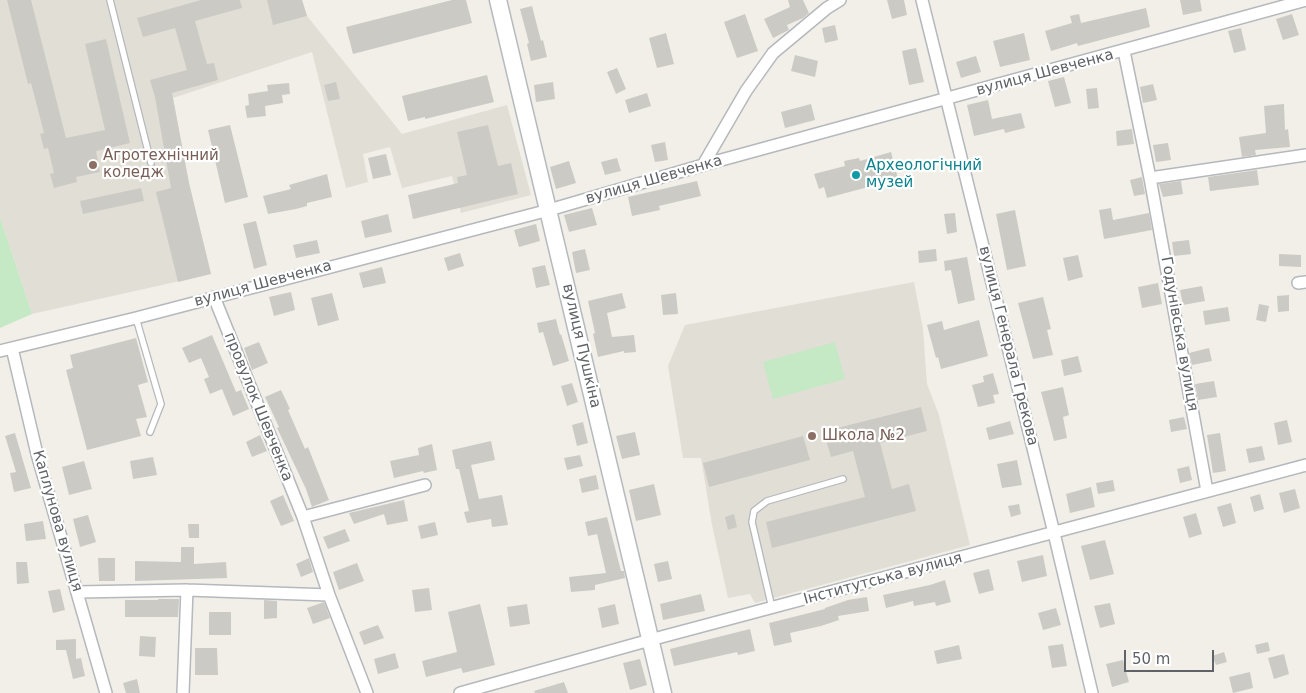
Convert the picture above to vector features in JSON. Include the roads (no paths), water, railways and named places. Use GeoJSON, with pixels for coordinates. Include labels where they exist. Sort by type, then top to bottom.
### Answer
{"type":"FeatureCollection","features":[{"type":"Feature","properties":{"kind":"street","name":"вулиця Пушкіна"},"geometry":{"type":"LineString","coordinates":[[498,0],[663,693]]}},
{"type":"Feature","properties":{"kind":"street"},"geometry":{"type":"LineString","coordinates":[[703,165],[746,91],[773,53],[825,4],[840,0]]}},
{"type":"Feature","properties":{"kind":"street","name":"вулиця Генерала Грекова"},"geometry":{"type":"LineString","coordinates":[[922,0],[1092,693]]}},
{"type":"Feature","properties":{"kind":"street","name":"вулиця Шевченка"},"geometry":{"type":"LineString","coordinates":[[0,351],[136,318],[549,210],[703,165],[1306,0]]}},
{"type":"Feature","properties":{"kind":"street","name":"Годунівська вулиця"},"geometry":{"type":"LineString","coordinates":[[1124,51],[1150,178],[1207,491]]}},
{"type":"Feature","properties":{"kind":"street"},"geometry":{"type":"LineString","coordinates":[[1150,178],[1306,155]]}},
{"type":"Feature","properties":{"kind":"street","name":"провулок Шевченка"},"geometry":{"type":"LineString","coordinates":[[214,297],[303,517],[329,595],[367,693]]}},
{"type":"Feature","properties":{"kind":"street","name":"Каплунова вулиця"},"geometry":{"type":"LineString","coordinates":[[12,348],[36,454],[78,592],[106,693]]}},
{"type":"Feature","properties":{"kind":"street","name":"Інститутська вулиця"},"geometry":{"type":"LineString","coordinates":[[460,693],[650,640],[1306,466]]}},
{"type":"Feature","properties":{"kind":"street"},"geometry":{"type":"LineString","coordinates":[[303,517],[425,485]]}},
{"type":"Feature","properties":{"kind":"street"},"geometry":{"type":"LineString","coordinates":[[183,693],[187,590]]}},
{"type":"Feature","properties":{"kind":"street"},"geometry":{"type":"LineString","coordinates":[[78,592],[187,590],[329,595]]}},
{"type":"Feature","properties":{"kind":"lane"},"geometry":{"type":"LineString","coordinates":[[110,0],[151,163]]}},
{"type":"Feature","properties":{"kind":"lane"},"geometry":{"type":"LineString","coordinates":[[136,318],[161,404],[150,432]]}},
{"type":"Feature","properties":{"kind":"lane"},"geometry":{"type":"LineString","coordinates":[[772,608],[752,522],[754,511],[767,501],[843,480]]}},
{"type":"Feature","properties":{"kind":"place","name":"Агротехнічний коледж"},"geometry":{"type":"Point","coordinates":[93,165]}},
{"type":"Feature","properties":{"kind":"place","name":"Археологічний музей"},"geometry":{"type":"Point","coordinates":[856,175]}},
{"type":"Feature","properties":{"kind":"place","name":"Школа №2"},"geometry":{"type":"Point","coordinates":[812,436]}}]}
